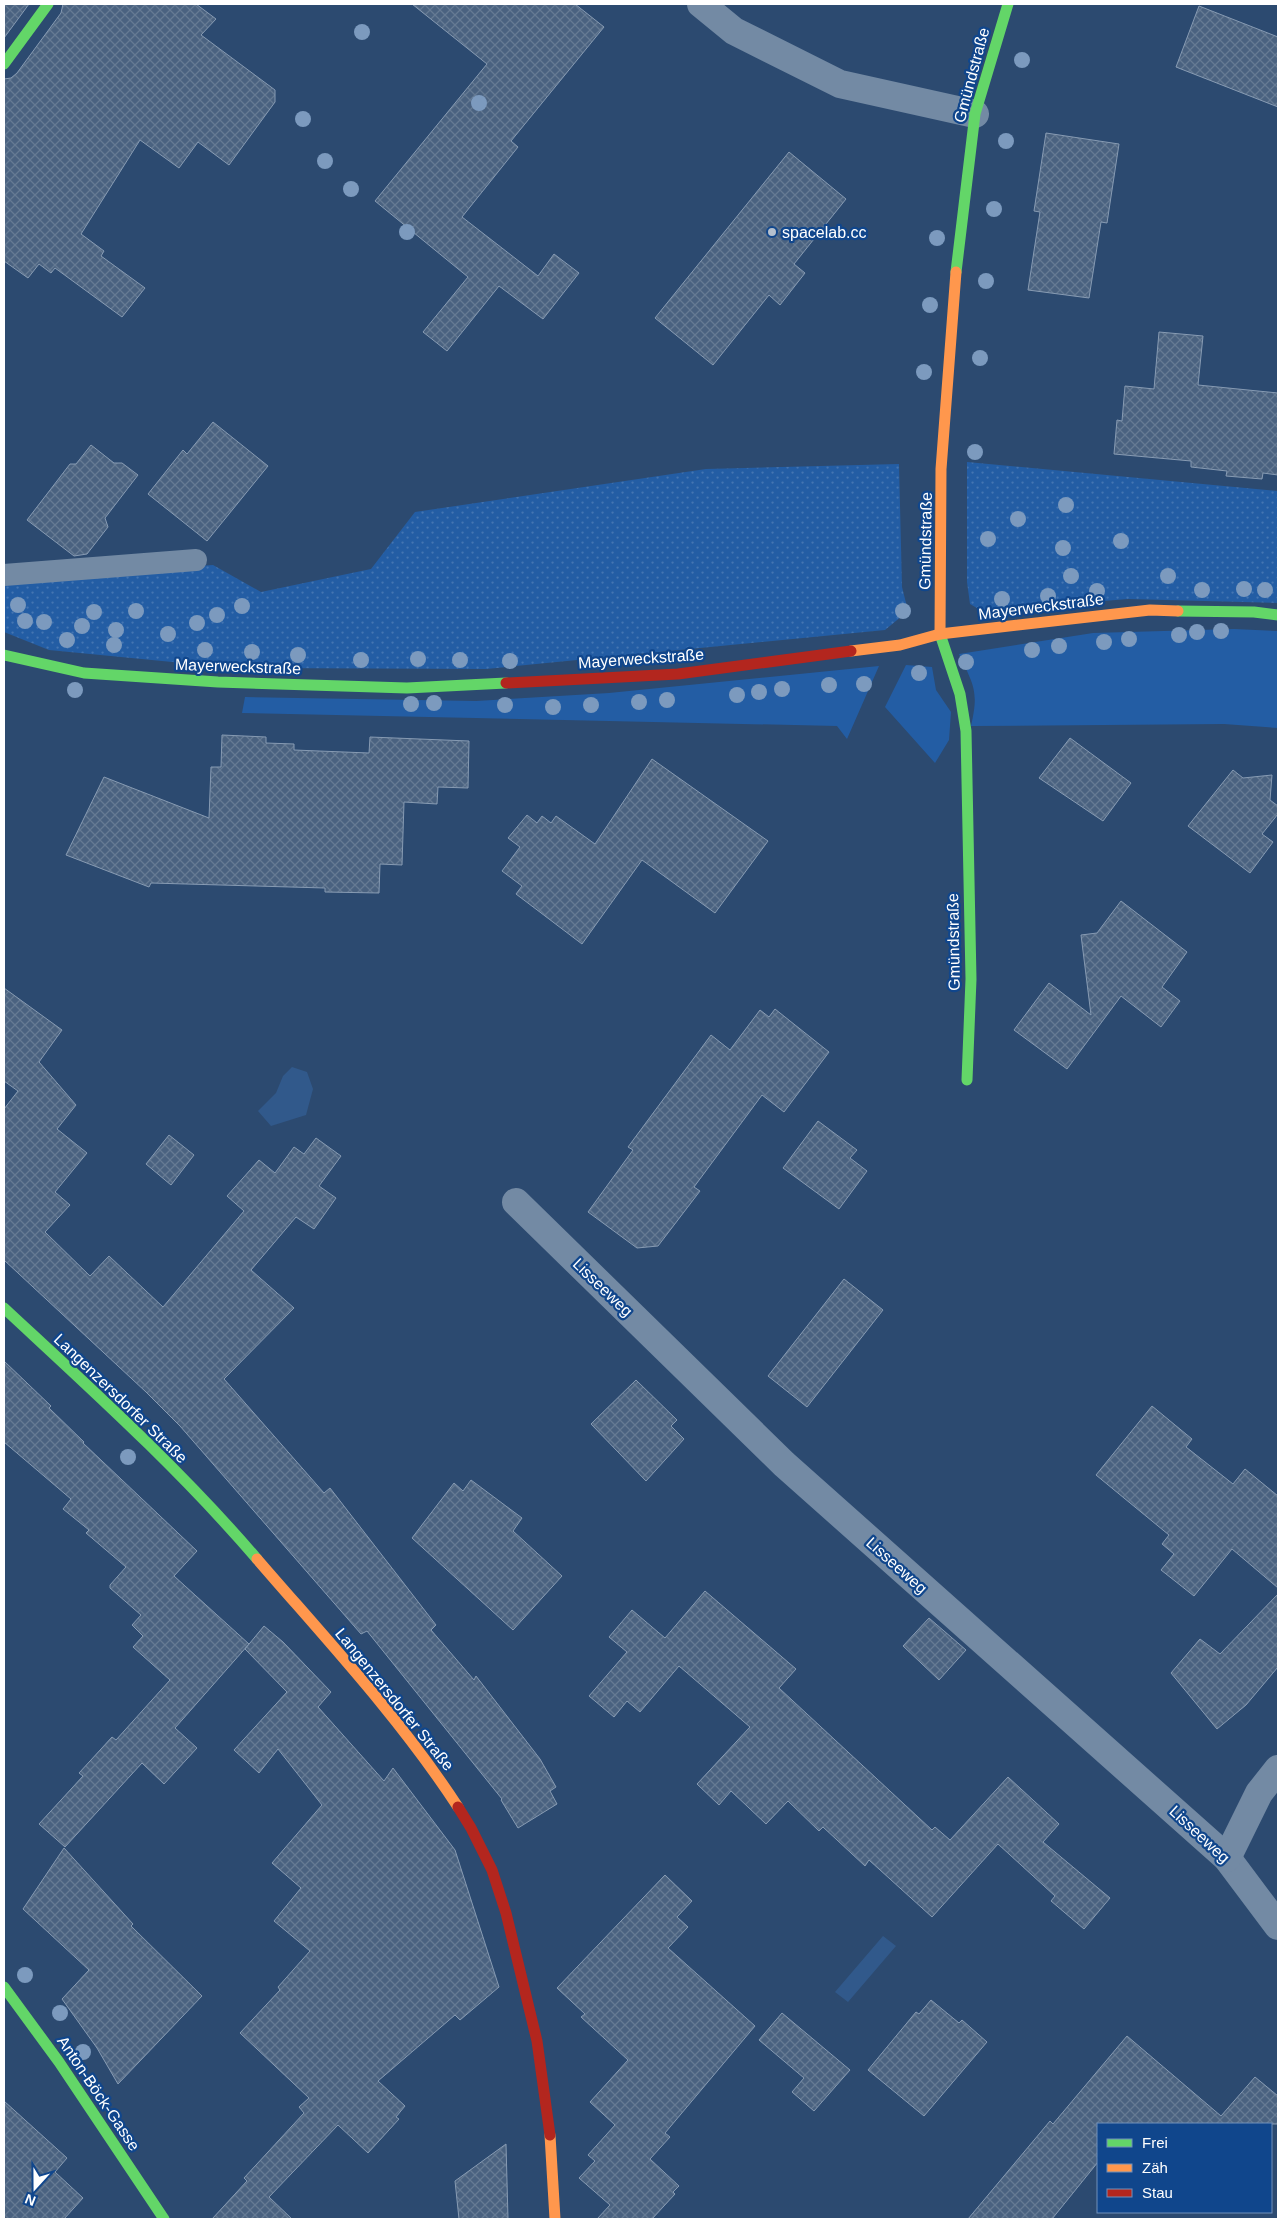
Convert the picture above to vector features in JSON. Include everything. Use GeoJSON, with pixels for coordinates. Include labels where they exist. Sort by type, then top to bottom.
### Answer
{"type":"FeatureCollection","features":[{"type":"Feature","properties":{"kind":"street"},"geometry":{"type":"LineString","coordinates":[[4,64],[48,4]]}},
{"type":"Feature","properties":{"kind":"street"},"geometry":{"type":"LineString","coordinates":[[701,4],[734,31],[840,84],[975,114]]}},
{"type":"Feature","properties":{"kind":"street","name":"Gmündstraße"},"geometry":{"type":"LineString","coordinates":[[967,1080],[970,980],[966,731],[960,694],[940,634],[942,469],[952,312],[975,114],[1008,4]]}},
{"type":"Feature","properties":{"kind":"street","name":"Mayerweckstraße"},"geometry":{"type":"LineString","coordinates":[[4,655],[84,673],[218,682],[407,688],[678,674],[900,644],[940,634],[1150,610],[1254,612],[1278,615]]}},
{"type":"Feature","properties":{"kind":"street","name":"Lisseeweg"},"geometry":{"type":"LineString","coordinates":[[516,1202],[784,1464],[1227,1858],[1278,1926]]}},
{"type":"Feature","properties":{"kind":"street","name":"Langenzersdorfer Straße"},"geometry":{"type":"LineString","coordinates":[[4,1308],[108,1405],[233,1531],[339,1654],[430,1765],[471,1828],[492,1870],[506,1913],[538,2041],[552,2154],[555,2219]]}},
{"type":"Feature","properties":{"kind":"street"},"geometry":{"type":"LineString","coordinates":[[1227,1858],[1259,1793],[1278,1770]]}},
{"type":"Feature","properties":{"kind":"street","name":"Anton-Böck-Gasse"},"geometry":{"type":"LineString","coordinates":[[4,1987],[59,2062],[164,2219]]}},
{"type":"Feature","properties":{"kind":"lane"},"geometry":{"type":"LineString","coordinates":[[4,575],[196,560]]}},
{"type":"Feature","properties":{"kind":"shaded area"},"geometry":{"type":"Polygon","coordinates":[[[967,462],[1278,491],[1278,603],[1128,599],[1031,607],[987,614],[970,604],[967,582],[967,462]]]}},
{"type":"Feature","properties":{"kind":"shaded area"},"geometry":{"type":"Polygon","coordinates":[[[899,464],[902,587],[908,611],[885,630],[486,669],[234,668],[49,650],[4,632],[4,580],[213,565],[261,592],[371,569],[415,512],[706,469],[899,464]]]}},
{"type":"Feature","properties":{"kind":"shaded area"},"geometry":{"type":"Polygon","coordinates":[[[1234,629],[1278,631],[1278,728],[1224,724],[971,726],[975,704],[974,689],[959,654],[1093,633],[1234,629]]]}},
{"type":"Feature","properties":{"kind":"shaded area"},"geometry":{"type":"Polygon","coordinates":[[[906,665],[932,667],[936,690],[951,712],[949,740],[935,763],[885,707],[906,665]]]}},
{"type":"Feature","properties":{"kind":"shaded area"},"geometry":{"type":"Polygon","coordinates":[[[879,666],[847,739],[837,726],[242,713],[245,697],[476,701],[609,693],[879,666]]]}},
{"type":"Feature","properties":{"kind":"shaded area"},"geometry":{"type":"Polygon","coordinates":[[[292,1067],[307,1072],[313,1089],[306,1115],[271,1126],[258,1111],[276,1093],[283,1076],[292,1067]]]}},
{"type":"Feature","properties":{"kind":"shaded area"},"geometry":{"type":"Polygon","coordinates":[[[883,1936],[896,1946],[848,2002],[835,1992],[883,1936]]]}},
{"type":"Feature","properties":{"kind":"building"},"geometry":{"type":"Polygon","coordinates":[[[4,4],[29,4],[4,38],[4,4]]]}},
{"type":"Feature","properties":{"kind":"building"},"geometry":{"type":"Polygon","coordinates":[[[63,4],[196,4],[216,19],[201,35],[275,90],[275,102],[229,165],[198,142],[179,168],[140,140],[81,234],[104,251],[101,256],[145,288],[122,317],[55,268],[51,273],[39,264],[28,278],[4,261],[4,79],[11,78],[17,73],[61,13],[63,4]]]}},
{"type":"Feature","properties":{"kind":"building"},"geometry":{"type":"Polygon","coordinates":[[[412,4],[575,4],[604,27],[511,141],[518,147],[462,217],[538,276],[554,254],[579,273],[543,319],[499,286],[447,351],[423,332],[468,277],[375,201],[487,64],[412,4]]]}},
{"type":"Feature","properties":{"kind":"building"},"geometry":{"type":"Polygon","coordinates":[[[1199,6],[1278,37],[1278,107],[1176,67],[1199,6]]]}},
{"type":"Feature","properties":{"kind":"building"},"geometry":{"type":"Polygon","coordinates":[[[1046,133],[1119,144],[1107,223],[1101,222],[1089,298],[1028,290],[1040,212],[1034,211],[1046,133]]]}},
{"type":"Feature","properties":{"kind":"building","name":"spacelab.cc"},"geometry":{"type":"Polygon","coordinates":[[[789,152],[846,199],[794,264],[805,273],[780,305],[769,295],[713,365],[655,318],[789,152]]]}},
{"type":"Feature","properties":{"kind":"building"},"geometry":{"type":"Polygon","coordinates":[[[1159,332],[1203,336],[1198,385],[1278,393],[1278,475],[1263,473],[1262,479],[1226,476],[1227,471],[1191,467],[1191,461],[1114,454],[1117,420],[1122,421],[1125,386],[1154,389],[1159,332]]]}},
{"type":"Feature","properties":{"kind":"building"},"geometry":{"type":"Polygon","coordinates":[[[213,422],[268,466],[207,541],[148,494],[183,450],[187,454],[213,422]]]}},
{"type":"Feature","properties":{"kind":"building"},"geometry":{"type":"Polygon","coordinates":[[[91,445],[114,463],[122,463],[138,475],[105,518],[108,527],[87,554],[74,556],[27,520],[70,464],[76,464],[91,445]]]}},
{"type":"Feature","properties":{"kind":"building"},"geometry":{"type":"Polygon","coordinates":[[[222,735],[266,737],[266,743],[294,744],[294,750],[369,753],[370,737],[469,741],[468,788],[438,787],[437,804],[404,802],[402,865],[380,864],[379,893],[325,892],[325,888],[151,883],[149,887],[66,855],[104,777],[209,818],[211,767],[221,767],[222,735]]]}},
{"type":"Feature","properties":{"kind":"building"},"geometry":{"type":"Polygon","coordinates":[[[1070,738],[1131,783],[1103,821],[1039,778],[1070,738]]]}},
{"type":"Feature","properties":{"kind":"building"},"geometry":{"type":"Polygon","coordinates":[[[652,759],[768,841],[715,913],[642,860],[582,944],[516,894],[522,886],[502,871],[520,847],[508,838],[527,815],[537,823],[542,816],[551,823],[556,816],[595,844],[652,759]]]}},
{"type":"Feature","properties":{"kind":"building"},"geometry":{"type":"Polygon","coordinates":[[[1233,770],[1243,778],[1272,775],[1270,800],[1278,806],[1278,814],[1262,834],[1273,842],[1250,873],[1188,826],[1233,770]]]}},
{"type":"Feature","properties":{"kind":"building"},"geometry":{"type":"Polygon","coordinates":[[[1121,901],[1187,952],[1162,987],[1180,1001],[1161,1027],[1121,996],[1067,1069],[1014,1030],[1049,983],[1091,1015],[1081,935],[1097,933],[1121,901]]]}},
{"type":"Feature","properties":{"kind":"building"},"geometry":{"type":"Polygon","coordinates":[[[4,988],[62,1030],[39,1062],[76,1105],[57,1129],[87,1153],[55,1192],[70,1205],[45,1232],[90,1276],[109,1256],[163,1307],[244,1211],[227,1196],[259,1160],[275,1173],[294,1147],[304,1154],[316,1138],[341,1156],[319,1186],[336,1198],[314,1229],[296,1217],[251,1270],[294,1308],[224,1379],[324,1493],[330,1488],[436,1625],[431,1630],[474,1680],[476,1676],[540,1759],[556,1787],[550,1791],[557,1804],[518,1828],[502,1799],[367,1631],[361,1634],[180,1426],[4,1260],[4,1109],[18,1091],[4,1081],[4,988]]]}},
{"type":"Feature","properties":{"kind":"building"},"geometry":{"type":"Polygon","coordinates":[[[775,1009],[829,1052],[784,1112],[762,1095],[694,1187],[700,1191],[658,1246],[637,1248],[588,1212],[633,1150],[628,1147],[711,1035],[730,1050],[760,1010],[769,1017],[775,1009]]]}},
{"type":"Feature","properties":{"kind":"building"},"geometry":{"type":"Polygon","coordinates":[[[818,1121],[857,1150],[850,1158],[867,1171],[839,1209],[783,1168],[818,1121]]]}},
{"type":"Feature","properties":{"kind":"building"},"geometry":{"type":"Polygon","coordinates":[[[169,1135],[194,1155],[171,1185],[146,1164],[169,1135]]]}},
{"type":"Feature","properties":{"kind":"building"},"geometry":{"type":"Polygon","coordinates":[[[844,1279],[883,1310],[807,1407],[768,1376],[844,1279]]]}},
{"type":"Feature","properties":{"kind":"building"},"geometry":{"type":"Polygon","coordinates":[[[4,1361],[51,1406],[49,1408],[83,1443],[197,1551],[174,1576],[249,1644],[175,1728],[197,1748],[164,1784],[142,1763],[65,1847],[39,1824],[83,1776],[79,1773],[112,1737],[116,1740],[170,1680],[133,1647],[143,1636],[132,1625],[141,1615],[110,1588],[110,1585],[126,1567],[86,1533],[89,1530],[63,1509],[71,1499],[4,1442],[4,1361]]]}},
{"type":"Feature","properties":{"kind":"building"},"geometry":{"type":"Polygon","coordinates":[[[636,1380],[677,1420],[671,1426],[684,1439],[646,1481],[591,1424],[636,1380]]]}},
{"type":"Feature","properties":{"kind":"building"},"geometry":{"type":"Polygon","coordinates":[[[1152,1406],[1192,1439],[1186,1447],[1233,1484],[1245,1469],[1278,1496],[1278,1588],[1232,1549],[1194,1596],[1161,1570],[1174,1554],[1162,1544],[1169,1535],[1096,1475],[1152,1406]]]}},
{"type":"Feature","properties":{"kind":"building"},"geometry":{"type":"Polygon","coordinates":[[[471,1480],[522,1518],[513,1531],[562,1576],[513,1630],[412,1538],[454,1483],[463,1491],[471,1480]]]}},
{"type":"Feature","properties":{"kind":"building"},"geometry":{"type":"Polygon","coordinates":[[[705,1591],[796,1669],[779,1688],[932,1830],[935,1827],[950,1840],[1008,1777],[1059,1824],[1043,1842],[1110,1898],[1084,1929],[1051,1901],[1055,1896],[998,1844],[932,1917],[869,1860],[865,1866],[823,1827],[819,1831],[788,1801],[766,1824],[731,1791],[719,1805],[697,1784],[750,1727],[679,1666],[640,1712],[627,1701],[614,1717],[589,1696],[627,1652],[609,1637],[632,1610],[665,1638],[705,1591]]]}},
{"type":"Feature","properties":{"kind":"building"},"geometry":{"type":"Polygon","coordinates":[[[1278,1594],[1278,1667],[1246,1705],[1217,1729],[1171,1673],[1200,1639],[1220,1654],[1278,1594]]]}},
{"type":"Feature","properties":{"kind":"building"},"geometry":{"type":"Polygon","coordinates":[[[929,1618],[966,1650],[939,1680],[903,1646],[929,1618]]]}},
{"type":"Feature","properties":{"kind":"building"},"geometry":{"type":"Polygon","coordinates":[[[264,1626],[283,1642],[331,1692],[318,1707],[384,1781],[393,1768],[455,1850],[499,1987],[460,2020],[455,2015],[378,2081],[405,2106],[396,2117],[399,2119],[368,2153],[338,2125],[269,2197],[292,2219],[212,2219],[247,2181],[244,2178],[304,2113],[299,2107],[309,2098],[240,2033],[280,1990],[278,1987],[310,1951],[274,1921],[301,1888],[272,1863],[322,1805],[278,1749],[259,1773],[234,1750],[287,1692],[245,1649],[264,1626]]]}},
{"type":"Feature","properties":{"kind":"building"},"geometry":{"type":"Polygon","coordinates":[[[64,1848],[133,1924],[131,1926],[202,1996],[118,2084],[97,2048],[62,1999],[89,1970],[23,1909],[64,1848]]]}},
{"type":"Feature","properties":{"kind":"building"},"geometry":{"type":"Polygon","coordinates":[[[665,1875],[692,1901],[677,1917],[688,1927],[668,1948],[755,2026],[665,2133],[670,2137],[650,2159],[679,2186],[673,2192],[675,2194],[652,2219],[597,2219],[610,2205],[579,2178],[595,2161],[588,2155],[615,2125],[590,2102],[628,2060],[581,2017],[585,2014],[557,1988],[665,1875]]]}},
{"type":"Feature","properties":{"kind":"building"},"geometry":{"type":"Polygon","coordinates":[[[931,2000],[959,2023],[962,2020],[987,2042],[924,2116],[868,2070],[916,2012],[919,2014],[931,2000]]]}},
{"type":"Feature","properties":{"kind":"building"},"geometry":{"type":"Polygon","coordinates":[[[782,2013],[850,2070],[814,2111],[792,2092],[804,2078],[759,2040],[782,2013]]]}},
{"type":"Feature","properties":{"kind":"building"},"geometry":{"type":"Polygon","coordinates":[[[1127,2036],[1221,2116],[1255,2077],[1278,2096],[1278,2124],[1097,2123],[1097,2163],[1052,2219],[968,2219],[1050,2121],[1053,2124],[1127,2036]]]}},
{"type":"Feature","properties":{"kind":"building"},"geometry":{"type":"Polygon","coordinates":[[[4,2101],[67,2158],[55,2172],[83,2198],[64,2219],[4,2219],[4,2101]]]}},
{"type":"Feature","properties":{"kind":"building"},"geometry":{"type":"Polygon","coordinates":[[[506,2144],[508,2219],[459,2219],[455,2181],[506,2144]]]}},
{"type":"Feature","properties":{"kind":"traffic: fast"},"geometry":{"type":"LineString","coordinates":[[4,64],[48,4]]}},
{"type":"Feature","properties":{"kind":"traffic: fast"},"geometry":{"type":"LineString","coordinates":[[956,272],[975,114],[1008,4]]}},
{"type":"Feature","properties":{"kind":"traffic: fast"},"geometry":{"type":"LineString","coordinates":[[1178,611],[1254,612],[1278,615]]}},
{"type":"Feature","properties":{"kind":"traffic: fast"},"geometry":{"type":"LineString","coordinates":[[940,634],[960,694],[966,731],[971,979],[967,1080]]}},
{"type":"Feature","properties":{"kind":"traffic: fast"},"geometry":{"type":"LineString","coordinates":[[4,655],[84,673],[218,682],[407,688],[506,683]]}},
{"type":"Feature","properties":{"kind":"traffic: fast"},"geometry":{"type":"LineString","coordinates":[[4,1308],[166,1461],[257,1559]]}},
{"type":"Feature","properties":{"kind":"traffic: fast"},"geometry":{"type":"LineString","coordinates":[[4,1987],[59,2062],[164,2219]]}},
{"type":"Feature","properties":{"kind":"traffic: slow"},"geometry":{"type":"LineString","coordinates":[[940,634],[941,469],[956,272]]}},
{"type":"Feature","properties":{"kind":"traffic: slow"},"geometry":{"type":"LineString","coordinates":[[851,651],[900,645],[940,634],[1150,610],[1178,611]]}},
{"type":"Feature","properties":{"kind":"traffic: slow"},"geometry":{"type":"LineString","coordinates":[[257,1559],[336,1649],[387,1711],[436,1774],[458,1807]]}},
{"type":"Feature","properties":{"kind":"traffic: slow"},"geometry":{"type":"LineString","coordinates":[[550,2135],[555,2219]]}},
{"type":"Feature","properties":{"kind":"traffic: jam"},"geometry":{"type":"LineString","coordinates":[[506,683],[678,674],[851,651]]}},
{"type":"Feature","properties":{"kind":"traffic: jam"},"geometry":{"type":"LineString","coordinates":[[458,1807],[492,1870],[506,1913],[537,2041],[550,2135]]}},
{"type":"Feature","properties":{"kind":"place","name":"spacelab.cc"},"geometry":{"type":"Point","coordinates":[772,232]}}]}
